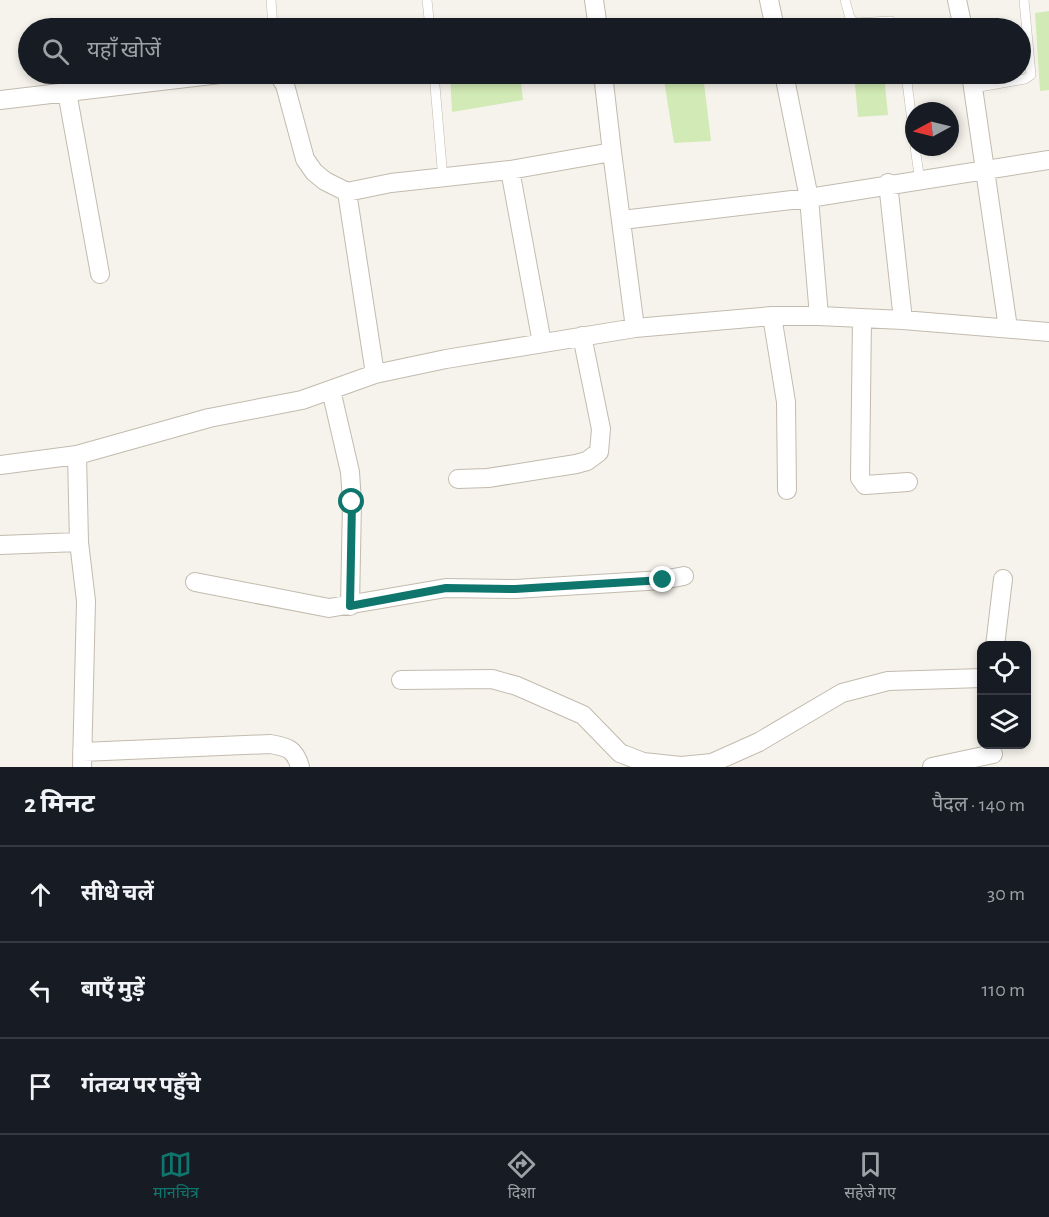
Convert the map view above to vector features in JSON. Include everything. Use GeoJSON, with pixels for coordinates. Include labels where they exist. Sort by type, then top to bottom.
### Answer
{"type":"FeatureCollection","features":[{"type":"Feature","properties":{"kind":"street"},"geometry":{"type":"LineString","coordinates":[[594,0],[596,18]]}},
{"type":"Feature","properties":{"kind":"street"},"geometry":{"type":"LineString","coordinates":[[769,0],[773,18]]}},
{"type":"Feature","properties":{"kind":"street"},"geometry":{"type":"LineString","coordinates":[[957,0],[961,18]]}},
{"type":"Feature","properties":{"kind":"street"},"geometry":{"type":"LineString","coordinates":[[0,100],[135,84]]}},
{"type":"Feature","properties":{"kind":"street"},"geometry":{"type":"LineString","coordinates":[[284,84],[305,159],[319,176],[348,192],[391,183],[510,170],[612,152]]}},
{"type":"Feature","properties":{"kind":"street"},"geometry":{"type":"LineString","coordinates":[[604,84],[635,328]]}},
{"type":"Feature","properties":{"kind":"street"},"geometry":{"type":"LineString","coordinates":[[786,84],[809,198],[819,316]]}},
{"type":"Feature","properties":{"kind":"street"},"geometry":{"type":"LineString","coordinates":[[973,84],[1008,328]]}},
{"type":"Feature","properties":{"kind":"street"},"geometry":{"type":"LineString","coordinates":[[67,92],[100,274]]}},
{"type":"Feature","properties":{"kind":"street"},"geometry":{"type":"LineString","coordinates":[[622,220],[809,198],[888,183],[920,182],[1049,160]]}},
{"type":"Feature","properties":{"kind":"street"},"geometry":{"type":"LineString","coordinates":[[510,170],[542,343]]}},
{"type":"Feature","properties":{"kind":"street"},"geometry":{"type":"LineString","coordinates":[[888,183],[903,320]]}},
{"type":"Feature","properties":{"kind":"street"},"geometry":{"type":"LineString","coordinates":[[348,192],[375,375]]}},
{"type":"Feature","properties":{"kind":"street"},"geometry":{"type":"LineString","coordinates":[[0,465],[77,455],[209,418],[302,400],[375,375],[446,359],[635,328],[772,316],[819,316],[903,320],[1049,332]]}},
{"type":"Feature","properties":{"kind":"street"},"geometry":{"type":"LineString","coordinates":[[772,316],[786,402],[787,490]]}},
{"type":"Feature","properties":{"kind":"street"},"geometry":{"type":"LineString","coordinates":[[862,319],[860,478],[865,485],[908,482]]}},
{"type":"Feature","properties":{"kind":"street"},"geometry":{"type":"LineString","coordinates":[[458,479],[488,478],[576,464],[587,461],[599,452],[601,429],[582,336]]}},
{"type":"Feature","properties":{"kind":"street"},"geometry":{"type":"LineString","coordinates":[[331,390],[350,472],[352,502],[350,606]]}},
{"type":"Feature","properties":{"kind":"street"},"geometry":{"type":"LineString","coordinates":[[77,455],[79,542],[86,601],[82,759],[270,744],[291,748],[297,754],[300,767]]}},
{"type":"Feature","properties":{"kind":"street"},"geometry":{"type":"LineString","coordinates":[[0,545],[79,542]]}},
{"type":"Feature","properties":{"kind":"street"},"geometry":{"type":"LineString","coordinates":[[195,582],[329,608],[446,588],[515,589],[663,580],[684,576]]}},
{"type":"Feature","properties":{"kind":"street"},"geometry":{"type":"LineString","coordinates":[[996,641],[1004,579]]}},
{"type":"Feature","properties":{"kind":"street"},"geometry":{"type":"LineString","coordinates":[[401,680],[492,679],[517,686],[583,715],[620,753],[643,762],[681,766],[712,762],[759,742],[842,693],[888,681],[977,678]]}},
{"type":"Feature","properties":{"kind":"street"},"geometry":{"type":"LineString","coordinates":[[933,767],[993,755]]}},
{"type":"Feature","properties":{"kind":"lane"},"geometry":{"type":"LineString","coordinates":[[271,0],[272,18]]}},
{"type":"Feature","properties":{"kind":"lane"},"geometry":{"type":"LineString","coordinates":[[427,0],[428,18]]}},
{"type":"Feature","properties":{"kind":"lane"},"geometry":{"type":"LineString","coordinates":[[845,0],[850,18]]}},
{"type":"Feature","properties":{"kind":"lane"},"geometry":{"type":"LineString","coordinates":[[1024,0],[1026,18]]}},
{"type":"Feature","properties":{"kind":"lane"},"geometry":{"type":"LineString","coordinates":[[435,84],[444,179]]}},
{"type":"Feature","properties":{"kind":"lane"},"geometry":{"type":"LineString","coordinates":[[907,84],[910,102]]}},
{"type":"Feature","properties":{"kind":"lane"},"geometry":{"type":"LineString","coordinates":[[916,156],[920,182]]}},
{"type":"Feature","properties":{"kind":"green space"},"geometry":{"type":"Polygon","coordinates":[[[1049,11],[1049,90],[1040,91],[1035,13],[1049,11]]]}},
{"type":"Feature","properties":{"kind":"green space"},"geometry":{"type":"Polygon","coordinates":[[[451,84],[521,84],[523,100],[452,112],[451,84]]]}},
{"type":"Feature","properties":{"kind":"green space"},"geometry":{"type":"Polygon","coordinates":[[[665,84],[704,84],[711,141],[674,143],[665,84]]]}},
{"type":"Feature","properties":{"kind":"green space"},"geometry":{"type":"Polygon","coordinates":[[[855,84],[885,84],[888,115],[858,117],[855,84]]]}},
{"type":"Feature","properties":{"kind":"route"},"geometry":{"type":"LineString","coordinates":[[352,502],[350,606],[446,588],[515,589],[663,580]]}}]}
